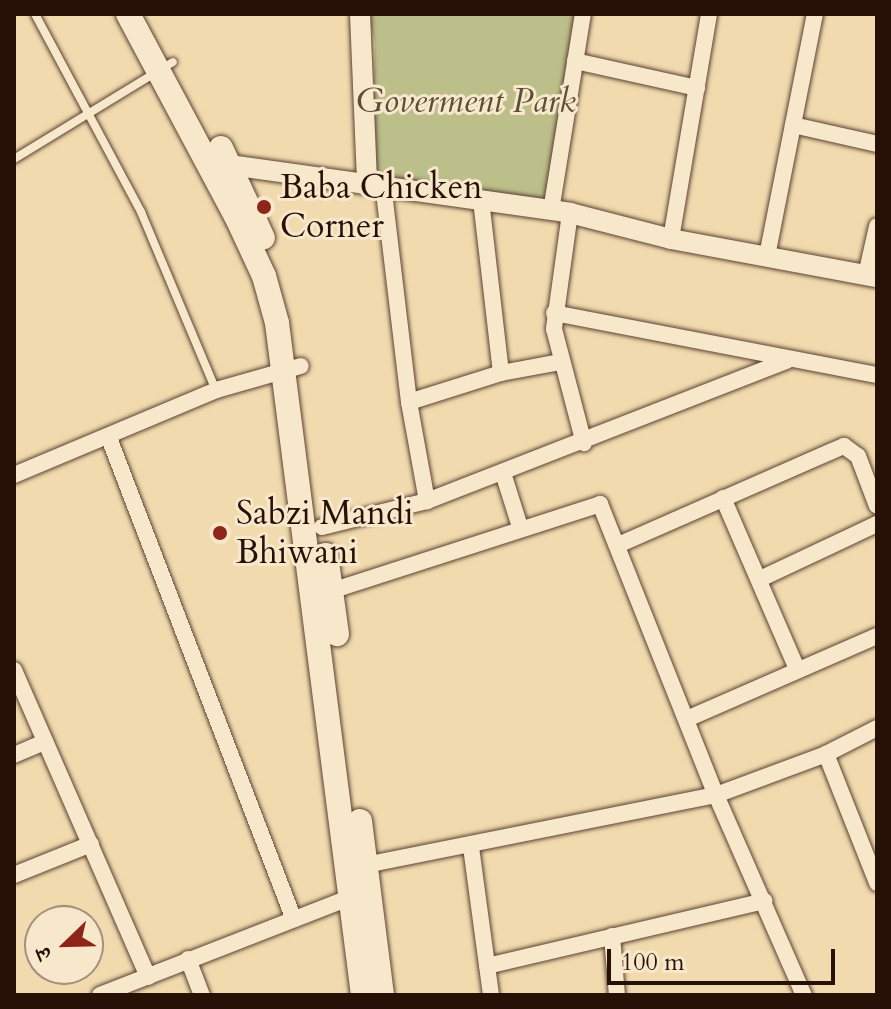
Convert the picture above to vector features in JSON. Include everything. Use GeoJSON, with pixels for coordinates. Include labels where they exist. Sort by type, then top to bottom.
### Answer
{"type":"FeatureCollection","features":[{"type":"Feature","properties":{"kind":"main road"},"geometry":{"type":"LineString","coordinates":[[128,14],[166,66],[220,163],[264,276],[292,367],[331,591],[365,865],[360,893]]}},
{"type":"Feature","properties":{"kind":"main road"},"geometry":{"type":"LineString","coordinates":[[145,14],[166,66]]}},
{"type":"Feature","properties":{"kind":"main road"},"geometry":{"type":"LineString","coordinates":[[292,367],[360,893],[369,993]]}},
{"type":"Feature","properties":{"kind":"street"},"geometry":{"type":"LineString","coordinates":[[360,14],[375,183],[427,501]]}},
{"type":"Feature","properties":{"kind":"street"},"geometry":{"type":"LineString","coordinates":[[583,14],[575,61],[560,212],[554,313],[561,362],[584,443]]}},
{"type":"Feature","properties":{"kind":"street"},"geometry":{"type":"LineString","coordinates":[[671,239],[709,14]]}},
{"type":"Feature","properties":{"kind":"street"},"geometry":{"type":"LineString","coordinates":[[767,256],[815,14]]}},
{"type":"Feature","properties":{"kind":"street"},"geometry":{"type":"LineString","coordinates":[[575,61],[697,88]]}},
{"type":"Feature","properties":{"kind":"street"},"geometry":{"type":"LineString","coordinates":[[793,125],[877,144]]}},
{"type":"Feature","properties":{"kind":"street"},"geometry":{"type":"LineString","coordinates":[[220,163],[560,212],[671,239],[872,276],[877,226]]}},
{"type":"Feature","properties":{"kind":"street"},"geometry":{"type":"LineString","coordinates":[[481,200],[501,373]]}},
{"type":"Feature","properties":{"kind":"street"},"geometry":{"type":"LineString","coordinates":[[554,313],[787,361],[877,375]]}},
{"type":"Feature","properties":{"kind":"street"},"geometry":{"type":"LineString","coordinates":[[322,527],[427,501],[584,443],[787,361]]}},
{"type":"Feature","properties":{"kind":"street"},"geometry":{"type":"LineString","coordinates":[[409,402],[501,373],[561,362]]}},
{"type":"Feature","properties":{"kind":"street"},"geometry":{"type":"LineString","coordinates":[[14,475],[109,438],[216,390],[292,367]]}},
{"type":"Feature","properties":{"kind":"street"},"geometry":{"type":"LineString","coordinates":[[109,438],[293,917]]}},
{"type":"Feature","properties":{"kind":"street"},"geometry":{"type":"LineString","coordinates":[[618,545],[848,446],[858,456],[877,506]]}},
{"type":"Feature","properties":{"kind":"street"},"geometry":{"type":"LineString","coordinates":[[503,473],[520,527]]}},
{"type":"Feature","properties":{"kind":"street"},"geometry":{"type":"LineString","coordinates":[[723,498],[797,669]]}},
{"type":"Feature","properties":{"kind":"street"},"geometry":{"type":"LineString","coordinates":[[331,591],[598,503],[618,545],[716,795],[804,995]]}},
{"type":"Feature","properties":{"kind":"street"},"geometry":{"type":"LineString","coordinates":[[760,579],[877,524]]}},
{"type":"Feature","properties":{"kind":"street"},"geometry":{"type":"LineString","coordinates":[[687,719],[877,636]]}},
{"type":"Feature","properties":{"kind":"street"},"geometry":{"type":"LineString","coordinates":[[14,670],[148,977]]}},
{"type":"Feature","properties":{"kind":"street"},"geometry":{"type":"LineString","coordinates":[[365,865],[471,847],[716,795],[826,754],[877,728]]}},
{"type":"Feature","properties":{"kind":"street"},"geometry":{"type":"LineString","coordinates":[[14,755],[45,742]]}},
{"type":"Feature","properties":{"kind":"street"},"geometry":{"type":"LineString","coordinates":[[826,754],[877,883]]}},
{"type":"Feature","properties":{"kind":"street"},"geometry":{"type":"LineString","coordinates":[[14,875],[91,844]]}},
{"type":"Feature","properties":{"kind":"street"},"geometry":{"type":"LineString","coordinates":[[471,847],[491,995]]}},
{"type":"Feature","properties":{"kind":"street"},"geometry":{"type":"LineString","coordinates":[[100,995],[360,893]]}},
{"type":"Feature","properties":{"kind":"street"},"geometry":{"type":"LineString","coordinates":[[487,966],[764,901]]}},
{"type":"Feature","properties":{"kind":"street"},"geometry":{"type":"LineString","coordinates":[[612,936],[617,995]]}},
{"type":"Feature","properties":{"kind":"street"},"geometry":{"type":"LineString","coordinates":[[188,959],[202,995]]}},
{"type":"Feature","properties":{"kind":"lane"},"geometry":{"type":"LineString","coordinates":[[35,14],[92,115],[141,212],[216,390]]}},
{"type":"Feature","properties":{"kind":"lane"},"geometry":{"type":"LineString","coordinates":[[14,159],[92,115],[166,66]]}},
{"type":"Feature","properties":{"kind":"green space","name":"Goverment Park"},"geometry":{"type":"Polygon","coordinates":[[[368,14],[576,14],[544,203],[372,177],[375,43],[368,14]]]}},
{"type":"Feature","properties":{"kind":"place","name":"Baba Chicken Corner"},"geometry":{"type":"Point","coordinates":[264,207]}},
{"type":"Feature","properties":{"kind":"place","name":"Sabzi Mandi Bhiwani"},"geometry":{"type":"Point","coordinates":[220,533]}}]}
